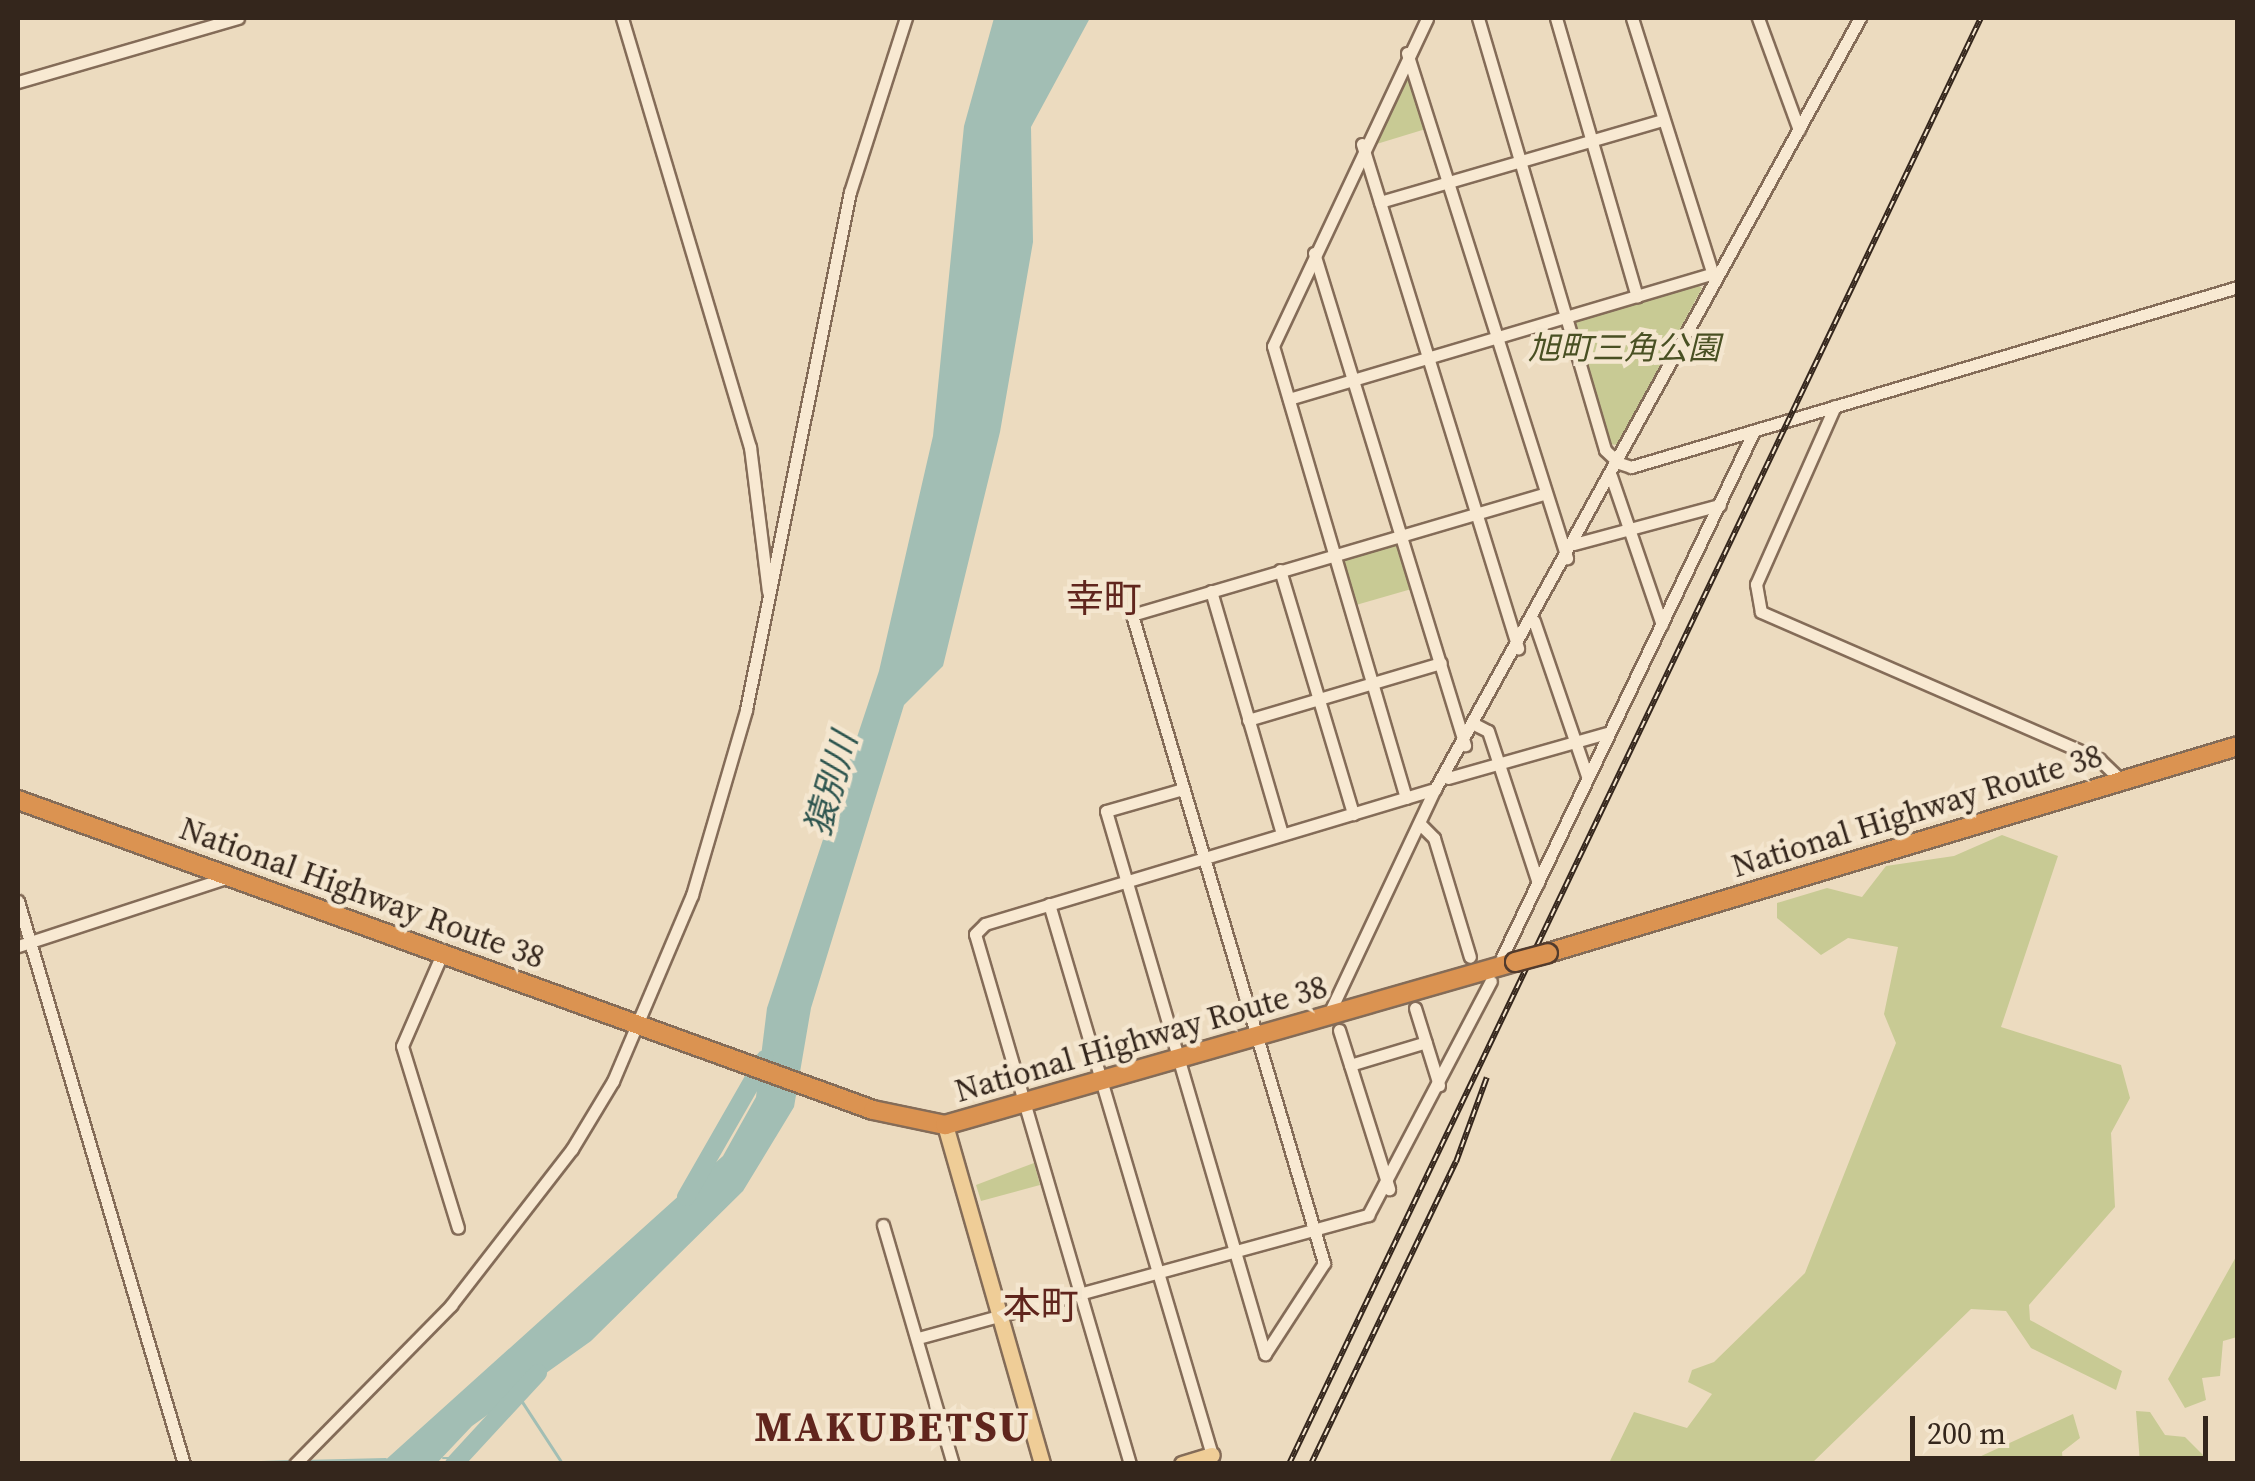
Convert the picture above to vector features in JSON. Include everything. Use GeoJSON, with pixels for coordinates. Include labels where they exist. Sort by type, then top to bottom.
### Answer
{"type":"FeatureCollection","features":[{"type":"Feature","properties":{"kind":"highway","name":"National Highway Route 38"},"geometry":{"type":"LineString","coordinates":[[18,800],[873,1110],[945,1126],[1258,1039],[1333,1024],[1509,960],[1548,953],[2238,746]]}},
{"type":"Feature","properties":{"kind":"main road"},"geometry":{"type":"LineString","coordinates":[[945,1126],[1042,1464]]}},
{"type":"Feature","properties":{"kind":"main road"},"geometry":{"type":"LineString","coordinates":[[1182,1464],[1212,1454]]}},
{"type":"Feature","properties":{"kind":"street"},"geometry":{"type":"LineString","coordinates":[[18,82],[238,18]]}},
{"type":"Feature","properties":{"kind":"street"},"geometry":{"type":"LineString","coordinates":[[622,18],[750,447],[768,601]]}},
{"type":"Feature","properties":{"kind":"street"},"geometry":{"type":"LineString","coordinates":[[296,1464],[514,1232],[572,1149],[644,1028],[720,806],[768,601],[834,256],[906,18]]}},
{"type":"Feature","properties":{"kind":"street"},"geometry":{"type":"LineString","coordinates":[[1406,798],[1273,346],[1362,144],[1426,18]]}},
{"type":"Feature","properties":{"kind":"street"},"geometry":{"type":"LineString","coordinates":[[1478,18],[1606,450],[1618,463],[1631,467],[2238,287]]}},
{"type":"Feature","properties":{"kind":"street"},"geometry":{"type":"LineString","coordinates":[[1556,18],[1638,296]]}},
{"type":"Feature","properties":{"kind":"street"},"geometry":{"type":"LineString","coordinates":[[1632,18],[1713,278]]}},
{"type":"Feature","properties":{"kind":"street"},"geometry":{"type":"LineString","coordinates":[[1758,18],[1799,130]]}},
{"type":"Feature","properties":{"kind":"street"},"geometry":{"type":"LineString","coordinates":[[1389,1189],[1333,1024],[1436,790],[1448,778],[1713,278],[1860,18]]}},
{"type":"Feature","properties":{"kind":"street"},"geometry":{"type":"LineString","coordinates":[[1407,53],[1496,337],[1540,495],[1566,558]]}},
{"type":"Feature","properties":{"kind":"street"},"geometry":{"type":"LineString","coordinates":[[1380,202],[1662,120]]}},
{"type":"Feature","properties":{"kind":"street"},"geometry":{"type":"LineString","coordinates":[[1362,144],[1471,514],[1518,648]]}},
{"type":"Feature","properties":{"kind":"street"},"geometry":{"type":"LineString","coordinates":[[1314,252],[1357,378],[1465,745]]}},
{"type":"Feature","properties":{"kind":"street"},"geometry":{"type":"LineString","coordinates":[[1289,399],[1638,296],[1713,278]]}},
{"type":"Feature","properties":{"kind":"street"},"geometry":{"type":"LineString","coordinates":[[1835,406],[1756,584],[1761,612],[2099,759],[2122,781]]}},
{"type":"Feature","properties":{"kind":"street"},"geometry":{"type":"LineString","coordinates":[[1509,960],[1538,883],[1607,733],[1754,431]]}},
{"type":"Feature","properties":{"kind":"street"},"geometry":{"type":"LineString","coordinates":[[1611,476],[1662,625]]}},
{"type":"Feature","properties":{"kind":"street"},"geometry":{"type":"LineString","coordinates":[[1184,788],[1106,811],[1265,1354],[1324,1274],[1315,1230],[1184,788],[1132,615],[1540,495]]}},
{"type":"Feature","properties":{"kind":"street"},"geometry":{"type":"LineString","coordinates":[[1574,544],[1720,504]]}},
{"type":"Feature","properties":{"kind":"street"},"geometry":{"type":"LineString","coordinates":[[1280,570],[1353,814]]}},
{"type":"Feature","properties":{"kind":"street"},"geometry":{"type":"LineString","coordinates":[[1211,591],[1282,834]]}},
{"type":"Feature","properties":{"kind":"street"},"geometry":{"type":"LineString","coordinates":[[1534,620],[1588,776]]}},
{"type":"Feature","properties":{"kind":"street"},"geometry":{"type":"LineString","coordinates":[[1248,720],[1441,663]]}},
{"type":"Feature","properties":{"kind":"street"},"geometry":{"type":"LineString","coordinates":[[1476,725],[1488,731],[1538,883]]}},
{"type":"Feature","properties":{"kind":"street"},"geometry":{"type":"LineString","coordinates":[[1448,778],[1607,733]]}},
{"type":"Feature","properties":{"kind":"street"},"geometry":{"type":"LineString","coordinates":[[1130,1464],[975,934],[1049,904],[1436,790]]}},
{"type":"Feature","properties":{"kind":"street"},"geometry":{"type":"LineString","coordinates":[[1420,824],[1434,838],[1470,956]]}},
{"type":"Feature","properties":{"kind":"street"},"geometry":{"type":"LineString","coordinates":[[24,944],[228,877]]}},
{"type":"Feature","properties":{"kind":"street"},"geometry":{"type":"LineString","coordinates":[[18,900],[24,944],[184,1464]]}},
{"type":"Feature","properties":{"kind":"street"},"geometry":{"type":"LineString","coordinates":[[1049,904],[1212,1454]]}},
{"type":"Feature","properties":{"kind":"street"},"geometry":{"type":"LineString","coordinates":[[442,954],[402,1046],[458,1228]]}},
{"type":"Feature","properties":{"kind":"street"},"geometry":{"type":"LineString","coordinates":[[918,1338],[1234,1244],[1315,1230],[1368,1215],[1389,1189],[1491,981]]}},
{"type":"Feature","properties":{"kind":"street"},"geometry":{"type":"LineString","coordinates":[[1415,1008],[1439,1084]]}},
{"type":"Feature","properties":{"kind":"street"},"geometry":{"type":"LineString","coordinates":[[1350,1066],[1426,1042]]}},
{"type":"Feature","properties":{"kind":"street"},"geometry":{"type":"LineString","coordinates":[[883,1224],[953,1464]]}},
{"type":"Feature","properties":{"kind":"green space"},"geometry":{"type":"Polygon","coordinates":[[[1402,70],[1412,71],[1429,128],[1370,146],[1402,70]]]}},
{"type":"Feature","properties":{"kind":"green space","name":"旭町三角公園"},"geometry":{"type":"Polygon","coordinates":[[[1695,283],[1702,288],[1618,445],[1608,444],[1574,326],[1580,317],[1695,283]]]}},
{"type":"Feature","properties":{"kind":"green space"},"geometry":{"type":"Polygon","coordinates":[[[1400,540],[1415,588],[1356,605],[1341,557],[1400,540]]]}},
{"type":"Feature","properties":{"kind":"green space"},"geometry":{"type":"Polygon","coordinates":[[[2002,835],[2058,856],[2001,1027],[2121,1065],[2130,1098],[2111,1133],[2115,1207],[2029,1305],[2030,1320],[2122,1371],[2116,1390],[2031,1348],[2006,1311],[1971,1309],[1812,1463],[1609,1463],[1634,1412],[1687,1428],[1712,1394],[1688,1382],[1692,1370],[1714,1362],[1805,1273],[1896,1043],[1884,1014],[1898,947],[1848,938],[1821,955],[1777,918],[1777,903],[1827,888],[1862,897],[1886,866],[1954,856],[2002,835]]]}},
{"type":"Feature","properties":{"kind":"green space"},"geometry":{"type":"Polygon","coordinates":[[[1034,1163],[1040,1185],[981,1201],[976,1185],[1034,1163]]]}},
{"type":"Feature","properties":{"kind":"green space"},"geometry":{"type":"Polygon","coordinates":[[[2237,1255],[2237,1337],[2223,1341],[2220,1376],[2202,1378],[2206,1400],[2185,1408],[2168,1379],[2237,1255]]]}},
{"type":"Feature","properties":{"kind":"green space"},"geometry":{"type":"Polygon","coordinates":[[[2136,1411],[2150,1412],[2165,1435],[2185,1437],[2211,1463],[2140,1463],[2136,1411]]]}},
{"type":"Feature","properties":{"kind":"green space"},"geometry":{"type":"Polygon","coordinates":[[[2073,1414],[2080,1438],[2062,1452],[2063,1463],[1966,1463],[2073,1414]]]}},
{"type":"Feature","properties":{"kind":"water"},"geometry":{"type":"Polygon","coordinates":[[[994,18],[1090,18],[1031,127],[1033,242],[1000,432],[943,666],[904,705],[811,1008],[794,1107],[743,1191],[591,1341],[472,1426],[437,1463],[381,1464],[723,1156],[756,1097],[767,1008],[879,671],[933,436],[964,126],[994,18]]]}},
{"type":"Feature","properties":{"kind":"waterway","name":"猿別川"},"geometry":{"type":"LineString","coordinates":[[686,1197],[765,1059]]}},
{"type":"Feature","properties":{"kind":"waterway","name":"猿別川"},"geometry":{"type":"LineString","coordinates":[[454,1464],[538,1373]]}},
{"type":"Feature","properties":{"kind":"waterway"},"geometry":{"type":"LineString","coordinates":[[518,1395],[563,1464]]}},
{"type":"Feature","properties":{"kind":"waterway"},"geometry":{"type":"LineString","coordinates":[[443,1458],[460,1458]]}},
{"type":"Feature","properties":{"kind":"waterway"},"geometry":{"type":"LineString","coordinates":[[303,1461],[385,1459]]}},
{"type":"Feature","properties":{"kind":"waterway"},"geometry":{"type":"LineString","coordinates":[[191,1464],[290,1461]]}},
{"type":"Feature","properties":{"kind":"railway"},"geometry":{"type":"LineString","coordinates":[[1289,1464],[1981,18]]}},
{"type":"Feature","properties":{"kind":"railway"},"geometry":{"type":"LineString","coordinates":[[1311,1464],[1456,1162],[1487,1077]]}},
{"type":"Feature","properties":{"kind":"district","name":"幸町"},"geometry":{"type":"Point","coordinates":[1104,600]}},
{"type":"Feature","properties":{"kind":"district","name":"本町"},"geometry":{"type":"Point","coordinates":[1041,1307]}},
{"type":"Feature","properties":{"kind":"district","name":"MAKUBETSU"},"geometry":{"type":"Point","coordinates":[893,1426]}}]}
